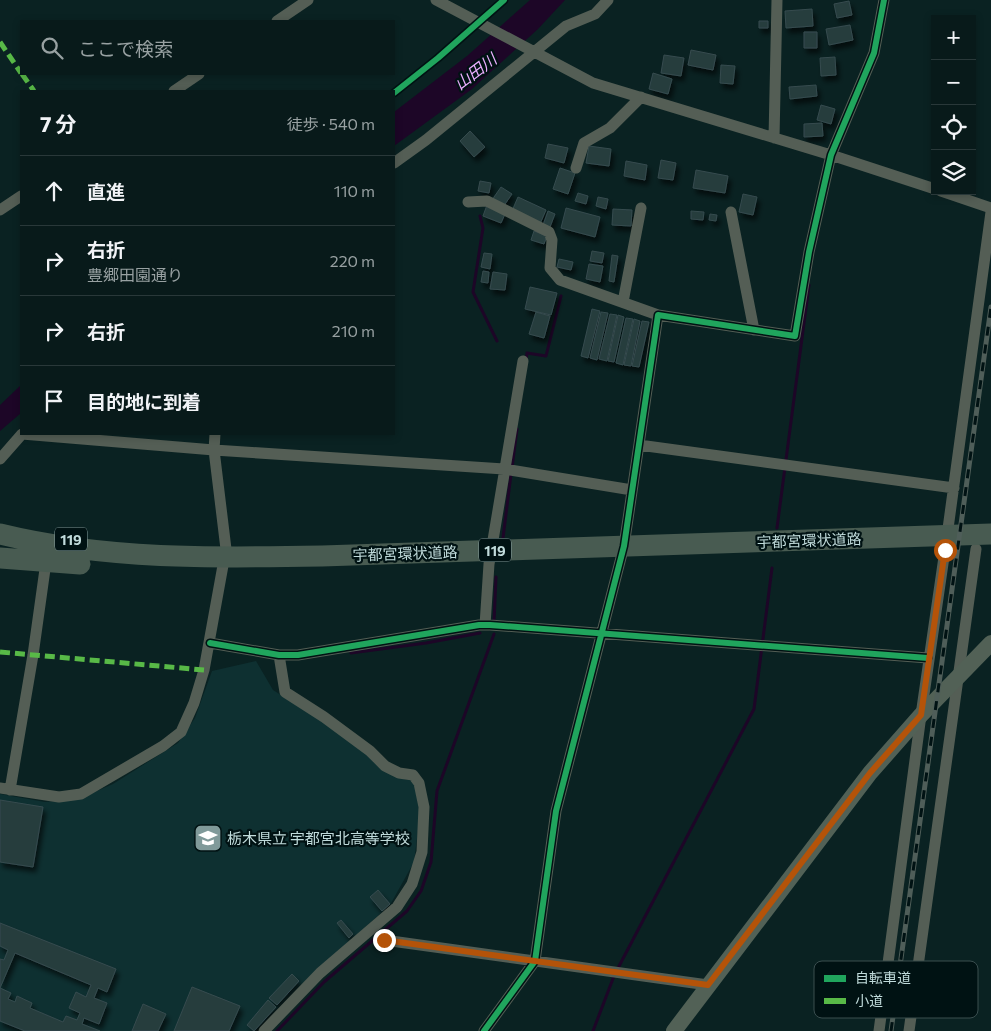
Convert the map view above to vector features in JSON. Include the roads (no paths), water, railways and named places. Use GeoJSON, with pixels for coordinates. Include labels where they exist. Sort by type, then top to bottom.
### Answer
{"type":"FeatureCollection","features":[{"type":"Feature","properties":{"kind":"highway","name":"119"},"geometry":{"type":"LineString","coordinates":[[0,520],[142,555]]}},
{"type":"Feature","properties":{"kind":"highway","name":"宇都宮環状道路"},"geometry":{"type":"LineString","coordinates":[[0,534],[73,548],[223,564]]}},
{"type":"Feature","properties":{"kind":"highway","name":"宇都宮環状道路"},"geometry":{"type":"LineString","coordinates":[[0,549],[80,564],[127,568],[946,543],[991,534]]}},
{"type":"Feature","properties":{"kind":"highway","name":"宇都宮環状道路"},"geometry":{"type":"LineString","coordinates":[[946,543],[983,549]]}},
{"type":"Feature","properties":{"kind":"highway","name":"119"},"geometry":{"type":"LineString","coordinates":[[0,558],[80,564]]}},
{"type":"Feature","properties":{"kind":"street"},"geometry":{"type":"LineString","coordinates":[[278,20],[308,0]]}},
{"type":"Feature","properties":{"kind":"street"},"geometry":{"type":"LineString","coordinates":[[436,0],[593,83],[831,155],[931,188]]}},
{"type":"Feature","properties":{"kind":"street"},"geometry":{"type":"LineString","coordinates":[[395,162],[426,140],[566,26],[595,14],[608,0]]}},
{"type":"Feature","properties":{"kind":"street"},"geometry":{"type":"LineString","coordinates":[[774,138],[777,0]]}},
{"type":"Feature","properties":{"kind":"street"},"geometry":{"type":"LineString","coordinates":[[468,202],[487,201],[549,232],[552,240],[550,268],[560,280],[658,315],[795,336],[809,252],[831,155],[874,53],[884,0]]}},
{"type":"Feature","properties":{"kind":"street"},"geometry":{"type":"LineString","coordinates":[[176,90],[198,75]]}},
{"type":"Feature","properties":{"kind":"street"},"geometry":{"type":"LineString","coordinates":[[576,168],[584,144],[610,128],[641,98]]}},
{"type":"Feature","properties":{"kind":"street"},"geometry":{"type":"LineString","coordinates":[[953,195],[991,208]]}},
{"type":"Feature","properties":{"kind":"street"},"geometry":{"type":"LineString","coordinates":[[0,210],[20,197]]}},
{"type":"Feature","properties":{"kind":"street"},"geometry":{"type":"LineString","coordinates":[[622,302],[641,208]]}},
{"type":"Feature","properties":{"kind":"street"},"geometry":{"type":"LineString","coordinates":[[731,212],[754,330]]}},
{"type":"Feature","properties":{"kind":"street"},"geometry":{"type":"LineString","coordinates":[[888,961],[928,658],[954,488],[991,212]]}},
{"type":"Feature","properties":{"kind":"street"},"geometry":{"type":"LineString","coordinates":[[484,1031],[535,960],[556,811],[622,553],[658,315]]}},
{"type":"Feature","properties":{"kind":"street"},"geometry":{"type":"LineString","coordinates":[[485,625],[490,557],[523,361]]}},
{"type":"Feature","properties":{"kind":"street"},"geometry":{"type":"LineString","coordinates":[[0,459],[21,435]]}},
{"type":"Feature","properties":{"kind":"street"},"geometry":{"type":"LineString","coordinates":[[34,435],[214,450],[504,469],[632,490]]}},
{"type":"Feature","properties":{"kind":"street"},"geometry":{"type":"LineString","coordinates":[[46,562],[33,655],[5,789],[59,797],[81,794],[163,746],[181,732],[194,703],[210,643],[226,549],[214,450],[215,435]]}},
{"type":"Feature","properties":{"kind":"street"},"geometry":{"type":"LineString","coordinates":[[638,445],[954,488]]}},
{"type":"Feature","properties":{"kind":"street"},"geometry":{"type":"LineString","coordinates":[[919,961],[957,678],[983,549]]}},
{"type":"Feature","properties":{"kind":"street"},"geometry":{"type":"LineString","coordinates":[[210,643],[279,655],[298,655],[485,625],[928,658]]}},
{"type":"Feature","properties":{"kind":"street"},"geometry":{"type":"LineString","coordinates":[[674,1031],[870,773],[921,715],[991,643]]}},
{"type":"Feature","properties":{"kind":"street"},"geometry":{"type":"LineString","coordinates":[[264,1031],[320,973],[397,907],[412,884],[422,852],[424,807],[419,783],[414,776],[399,773],[385,766],[370,751],[324,717],[285,692],[279,655]]}},
{"type":"Feature","properties":{"kind":"street"},"geometry":{"type":"LineString","coordinates":[[384,940],[708,985]]}},
{"type":"Feature","properties":{"kind":"street"},"geometry":{"type":"LineString","coordinates":[[879,1031],[881,1018]]}},
{"type":"Feature","properties":{"kind":"street"},"geometry":{"type":"LineString","coordinates":[[909,1031],[911,1018]]}},
{"type":"Feature","properties":{"kind":"water","name":"山田川"},"geometry":{"type":"Polygon","coordinates":[[[530,0],[565,0],[538,29],[472,89],[395,145],[395,111],[467,56],[530,0]]]}},
{"type":"Feature","properties":{"kind":"water"},"geometry":{"type":"Polygon","coordinates":[[[20,386],[20,414],[0,431],[0,405],[20,386]]]}},
{"type":"Feature","properties":{"kind":"waterway"},"geometry":{"type":"LineString","coordinates":[[480,216],[483,228],[473,292],[497,341]]}},
{"type":"Feature","properties":{"kind":"waterway"},"geometry":{"type":"LineString","coordinates":[[777,528],[809,285]]}},
{"type":"Feature","properties":{"kind":"waterway"},"geometry":{"type":"LineString","coordinates":[[526,361],[527,353],[546,356],[561,296]]}},
{"type":"Feature","properties":{"kind":"waterway"},"geometry":{"type":"LineString","coordinates":[[512,468],[517,429]]}},
{"type":"Feature","properties":{"kind":"waterway"},"geometry":{"type":"LineString","coordinates":[[503,538],[511,474]]}},
{"type":"Feature","properties":{"kind":"waterway"},"geometry":{"type":"LineString","coordinates":[[617,970],[754,709],[772,568]]}},
{"type":"Feature","properties":{"kind":"waterway"},"geometry":{"type":"LineString","coordinates":[[494,622],[496,577]]}},
{"type":"Feature","properties":{"kind":"waterway"},"geometry":{"type":"LineString","coordinates":[[351,653],[426,643],[480,633]]}},
{"type":"Feature","properties":{"kind":"waterway"},"geometry":{"type":"LineString","coordinates":[[277,1031],[324,982],[407,911],[421,891],[431,862],[437,791],[494,634]]}},
{"type":"Feature","properties":{"kind":"waterway"},"geometry":{"type":"LineString","coordinates":[[593,1031],[614,976]]}},
{"type":"Feature","properties":{"kind":"railway"},"geometry":{"type":"LineString","coordinates":[[901,961],[991,307]]}},
{"type":"Feature","properties":{"kind":"railway"},"geometry":{"type":"LineString","coordinates":[[891,1031],[893,1018]]}},
{"type":"Feature","properties":{"kind":"place","name":"栃木県立 宇都宮北高等学校"},"geometry":{"type":"Point","coordinates":[208,838]}}]}
